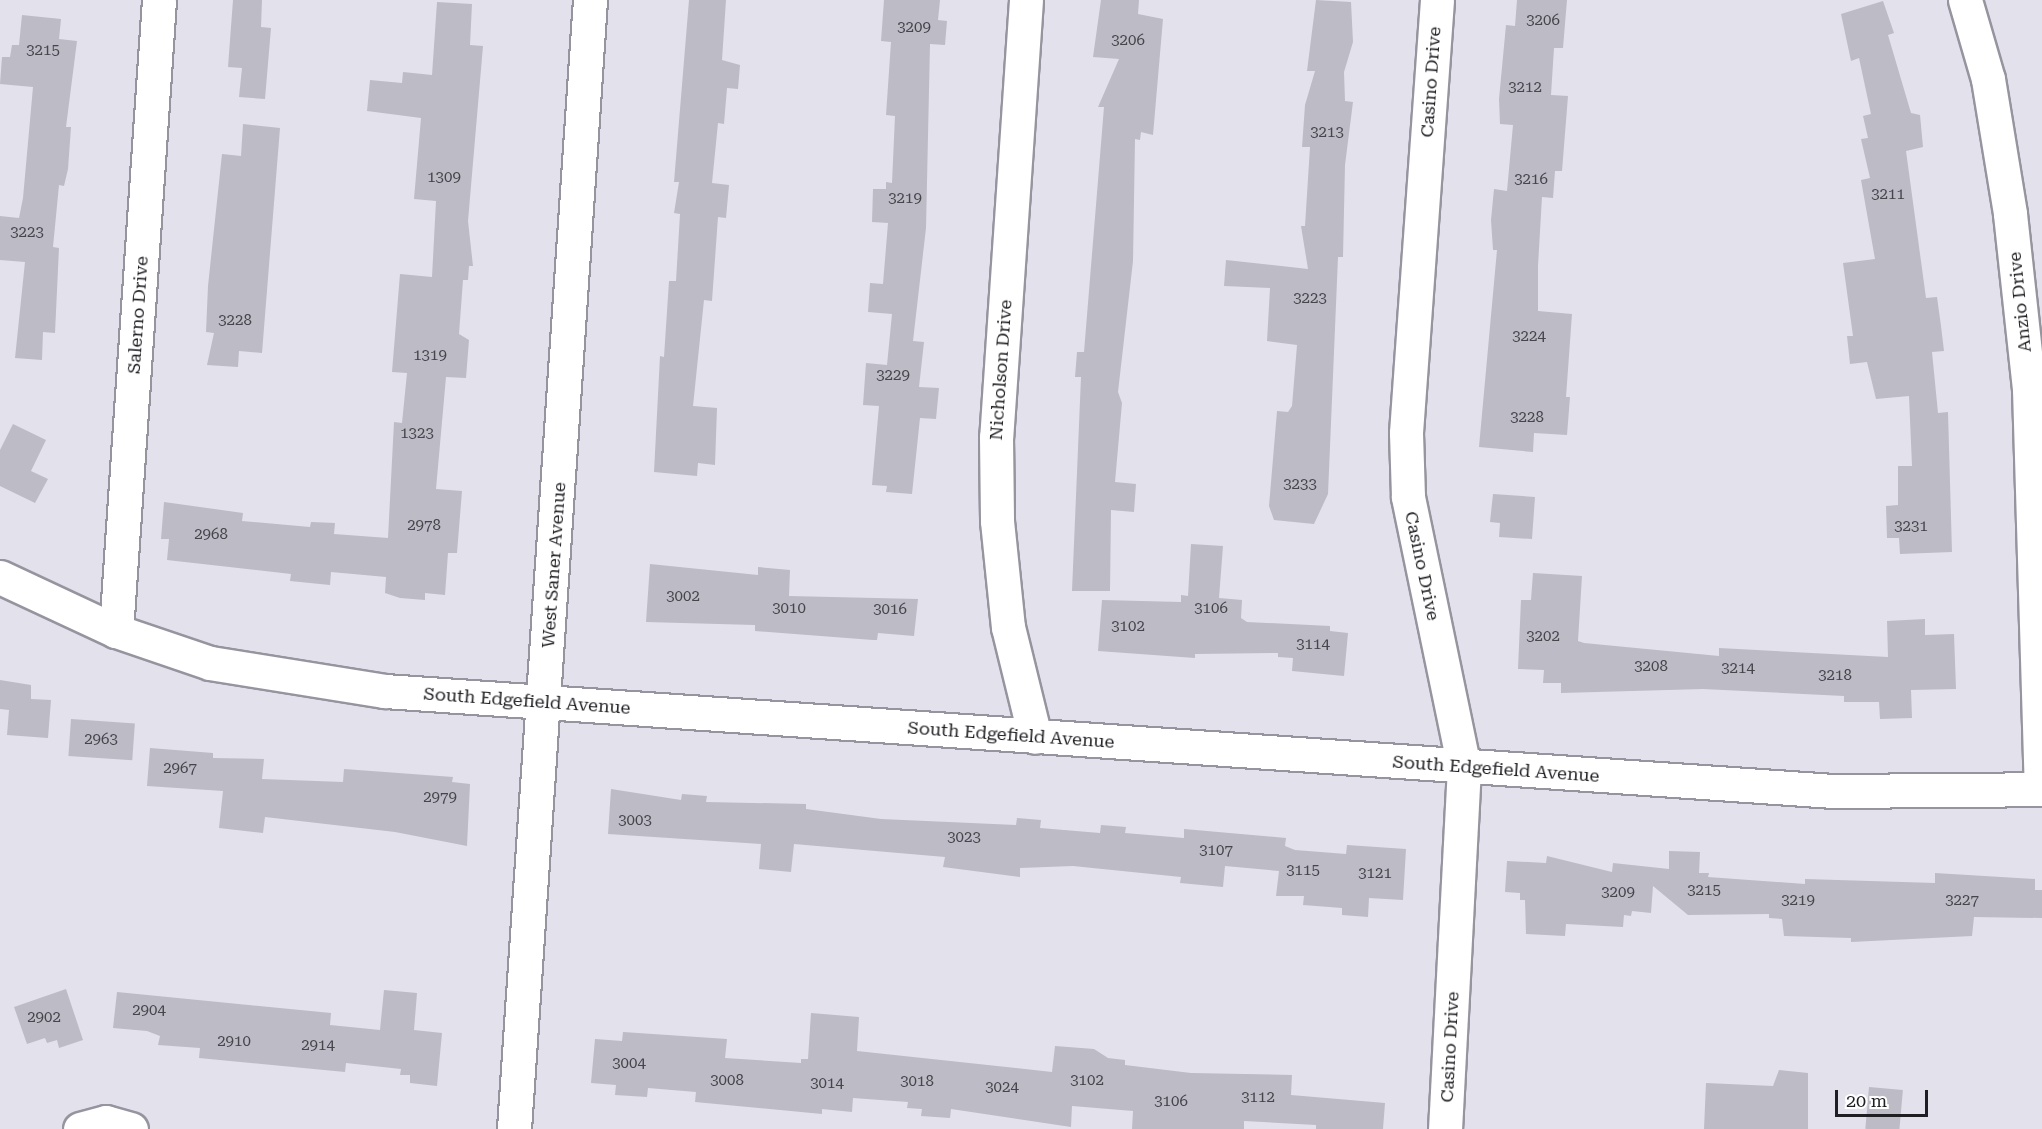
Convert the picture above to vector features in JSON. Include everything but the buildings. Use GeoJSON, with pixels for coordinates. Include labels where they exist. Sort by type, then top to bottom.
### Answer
{"type":"FeatureCollection","features":[{"type":"Feature","properties":{"kind":"street","name":"Salerno Drive"},"geometry":{"type":"LineString","coordinates":[[117,631],[159,0]]}},
{"type":"Feature","properties":{"kind":"street","name":"West Saner Avenue"},"geometry":{"type":"LineString","coordinates":[[514,1129],[545,701],[590,0]]}},
{"type":"Feature","properties":{"kind":"street","name":"Nicholson Drive"},"geometry":{"type":"LineString","coordinates":[[1026,0],[996,473],[1008,627],[1035,737]]}},
{"type":"Feature","properties":{"kind":"street","name":"Casino Drive"},"geometry":{"type":"LineString","coordinates":[[1437,0],[1406,444],[1410,508],[1464,767],[1445,1129]]}},
{"type":"Feature","properties":{"kind":"street","name":"Anzio Drive"},"geometry":{"type":"LineString","coordinates":[[1965,0],[1988,79],[2008,203],[2029,389],[2042,789]]}},
{"type":"Feature","properties":{"kind":"street","name":"South Edgefield Avenue"},"geometry":{"type":"LineString","coordinates":[[0,577],[117,631],[210,663],[297,681],[1035,737],[1833,791],[2042,789]]}},
{"type":"Feature","properties":{"kind":"street"},"geometry":{"type":"LineString","coordinates":[[80,1129],[106,1122],[131,1129]]}}]}
